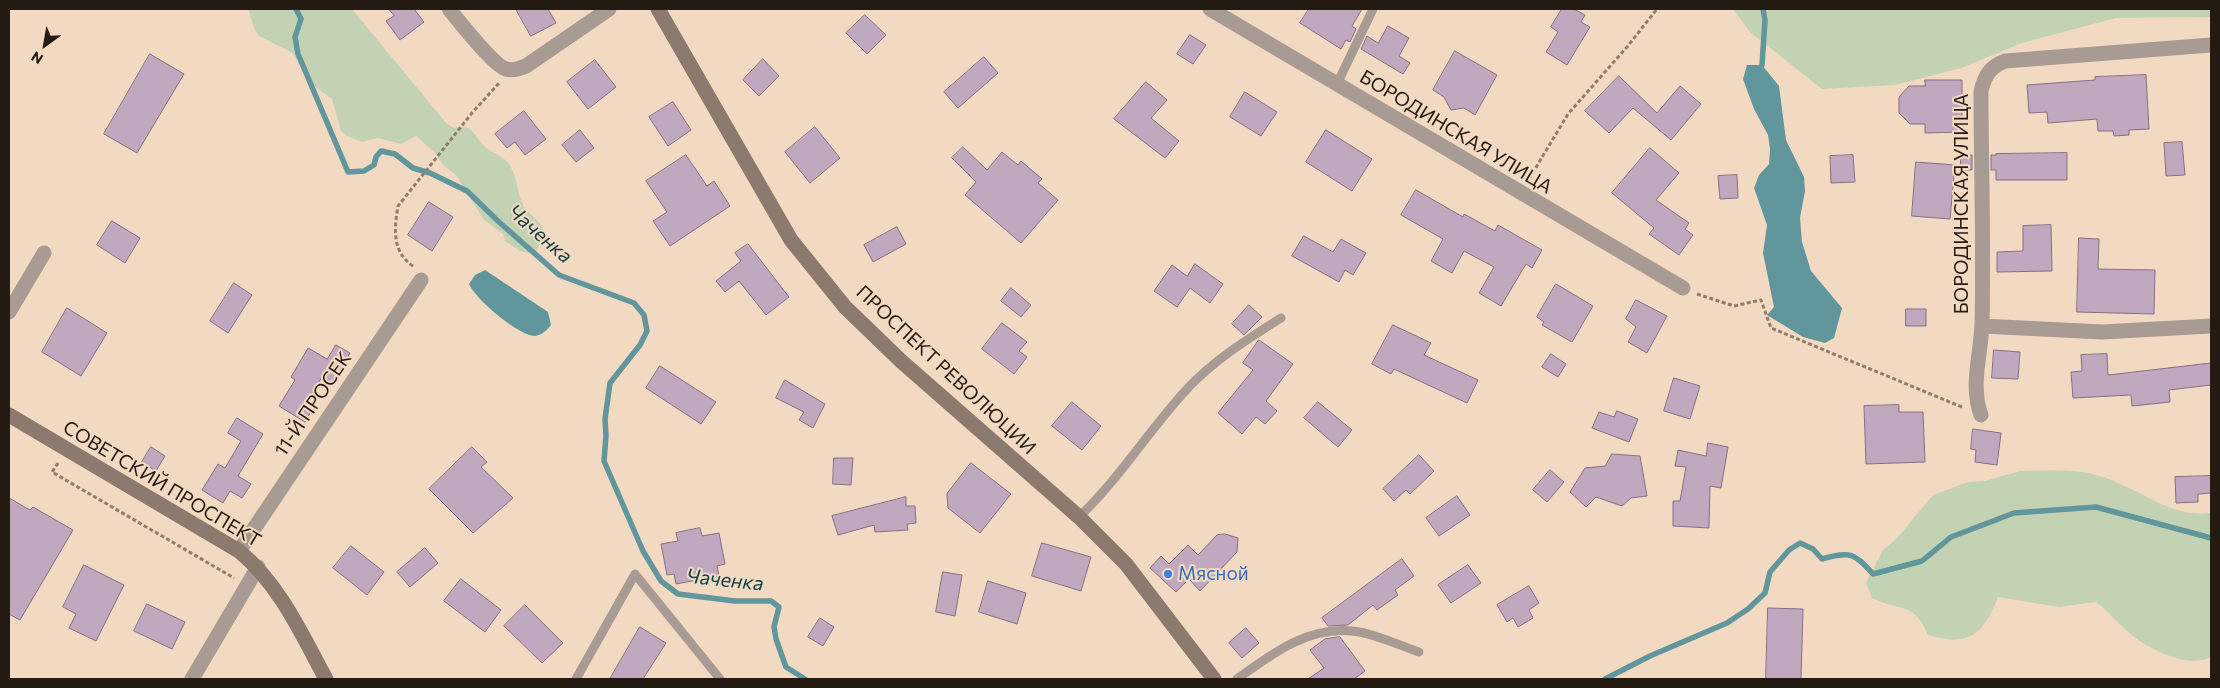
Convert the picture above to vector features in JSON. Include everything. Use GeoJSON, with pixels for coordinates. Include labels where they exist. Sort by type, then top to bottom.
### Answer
{"type":"FeatureCollection","features":[{"type":"Feature","properties":{"kind":"street"},"geometry":{"type":"LineString","coordinates":[[449,9],[495,61],[505,69],[517,70],[526,66],[609,9]]}},
{"type":"Feature","properties":{"kind":"street","name":"ПРОСПЕКТ РЕВОЛЮЦИИ"},"geometry":{"type":"LineString","coordinates":[[658,9],[791,240],[845,307],[909,368],[1079,517],[1126,564],[1214,679]]}},
{"type":"Feature","properties":{"kind":"street","name":"БОРОДИНСКАЯ УЛИЦА"},"geometry":{"type":"LineString","coordinates":[[1210,9],[1683,288]]}},
{"type":"Feature","properties":{"kind":"street","name":"БОРОДИНСКАЯ УЛИЦА"},"geometry":{"type":"LineString","coordinates":[[1981,415],[1977,404],[1976,382],[1982,326],[1981,91],[1984,78],[1992,66],[2005,61],[2211,46]]}},
{"type":"Feature","properties":{"kind":"street"},"geometry":{"type":"LineString","coordinates":[[9,312],[44,253]]}},
{"type":"Feature","properties":{"kind":"street","name":"11-Й ПРОСЕК"},"geometry":{"type":"LineString","coordinates":[[239,551],[421,280]]}},
{"type":"Feature","properties":{"kind":"street","name":"БОРОДИНСКАЯ УЛИЦА"},"geometry":{"type":"LineString","coordinates":[[1982,326],[2102,332],[2211,326]]}},
{"type":"Feature","properties":{"kind":"street","name":"СОВЕТСКИЙ ПРОСПЕКТ"},"geometry":{"type":"LineString","coordinates":[[9,415],[239,551],[258,567],[281,598],[326,679]]}},
{"type":"Feature","properties":{"kind":"street"},"geometry":{"type":"LineString","coordinates":[[192,679],[258,567]]}},
{"type":"Feature","properties":{"kind":"lane"},"geometry":{"type":"LineString","coordinates":[[1337,84],[1373,9]]}},
{"type":"Feature","properties":{"kind":"lane"},"geometry":{"type":"LineString","coordinates":[[1079,517],[1101,496],[1187,389],[1214,363],[1281,318]]}},
{"type":"Feature","properties":{"kind":"lane"},"geometry":{"type":"LineString","coordinates":[[576,679],[635,574],[720,679]]}},
{"type":"Feature","properties":{"kind":"lane"},"geometry":{"type":"LineString","coordinates":[[1237,679],[1277,651],[1300,639],[1327,631],[1354,631],[1419,652]]}},
{"type":"Feature","properties":{"kind":"path"},"geometry":{"type":"LineString","coordinates":[[1521,193],[1568,114],[1627,47],[1657,9]]}},
{"type":"Feature","properties":{"kind":"path"},"geometry":{"type":"LineString","coordinates":[[421,280],[417,268],[406,261],[396,247],[395,225],[398,206],[472,113],[498,85],[505,69]]}},
{"type":"Feature","properties":{"kind":"path"},"geometry":{"type":"LineString","coordinates":[[1683,288],[1734,306],[1761,300],[1771,328],[1981,415]]}},
{"type":"Feature","properties":{"kind":"path"},"geometry":{"type":"LineString","coordinates":[[66,448],[52,472],[234,577],[229,585]]}},
{"type":"Feature","properties":{"kind":"green space"},"geometry":{"type":"Polygon","coordinates":[[[248,9],[352,9],[447,124],[454,128],[465,127],[469,129],[484,146],[502,157],[509,164],[523,205],[543,228],[540,244],[536,251],[528,253],[520,251],[505,241],[503,234],[484,220],[456,175],[443,165],[434,152],[416,136],[401,144],[378,138],[362,142],[347,136],[341,131],[332,99],[313,85],[293,53],[259,36],[248,9]]]}},
{"type":"Feature","properties":{"kind":"green space"},"geometry":{"type":"Polygon","coordinates":[[[1733,9],[2211,9],[2211,17],[2116,18],[2022,43],[1961,68],[1895,85],[1822,89],[1750,32],[1733,9]]]}},
{"type":"Feature","properties":{"kind":"green space"},"geometry":{"type":"Polygon","coordinates":[[[2020,471],[2078,471],[2111,480],[2181,511],[2196,514],[2211,513],[2211,657],[2192,661],[2160,652],[2133,636],[2096,602],[2059,607],[1998,597],[1980,629],[1973,635],[1954,639],[1928,635],[1923,624],[1912,612],[1872,598],[1866,583],[1883,550],[1898,537],[1933,495],[1968,482],[1985,481],[2020,471]]]}},
{"type":"Feature","properties":{"kind":"water"},"geometry":{"type":"Polygon","coordinates":[[[1747,65],[1762,65],[1779,86],[1786,140],[1804,177],[1805,191],[1800,218],[1802,242],[1811,271],[1842,308],[1834,338],[1825,343],[1803,337],[1767,315],[1774,307],[1763,253],[1767,225],[1754,188],[1759,175],[1769,164],[1770,149],[1768,135],[1754,109],[1743,79],[1747,65]]]}},
{"type":"Feature","properties":{"kind":"water"},"geometry":{"type":"Polygon","coordinates":[[[485,270],[548,312],[551,325],[544,332],[535,336],[519,330],[498,316],[473,291],[469,284],[475,275],[485,270]]]}},
{"type":"Feature","properties":{"kind":"building"},"geometry":{"type":"Polygon","coordinates":[[[389,9],[414,9],[424,22],[400,40],[386,21],[394,16],[389,9]]]}},
{"type":"Feature","properties":{"kind":"building"},"geometry":{"type":"Polygon","coordinates":[[[516,9],[548,9],[556,23],[531,36],[516,9]]]}},
{"type":"Feature","properties":{"kind":"building"},"geometry":{"type":"Polygon","coordinates":[[[1309,9],[1362,9],[1352,26],[1356,29],[1350,42],[1346,40],[1341,49],[1300,23],[1309,9]]]}},
{"type":"Feature","properties":{"kind":"building"},"geometry":{"type":"Polygon","coordinates":[[[1562,9],[1574,9],[1585,15],[1581,22],[1590,27],[1567,65],[1546,52],[1558,32],[1551,27],[1562,9]]]}},
{"type":"Feature","properties":{"kind":"building"},"geometry":{"type":"Polygon","coordinates":[[[865,15],[886,35],[867,54],[846,33],[865,15]]]}},
{"type":"Feature","properties":{"kind":"building"},"geometry":{"type":"Polygon","coordinates":[[[1388,26],[1409,38],[1399,56],[1410,63],[1403,74],[1361,49],[1367,36],[1378,43],[1388,26]]]}},
{"type":"Feature","properties":{"kind":"building"},"geometry":{"type":"Polygon","coordinates":[[[1190,35],[1206,45],[1193,64],[1177,54],[1190,35]]]}},
{"type":"Feature","properties":{"kind":"building"},"geometry":{"type":"Polygon","coordinates":[[[1455,51],[1497,75],[1475,115],[1464,108],[1451,110],[1444,97],[1433,90],[1455,51]]]}},
{"type":"Feature","properties":{"kind":"building"},"geometry":{"type":"Polygon","coordinates":[[[150,54],[184,74],[137,153],[104,134],[150,54]]]}},
{"type":"Feature","properties":{"kind":"building"},"geometry":{"type":"Polygon","coordinates":[[[984,57],[998,73],[958,108],[944,92],[984,57]]]}},
{"type":"Feature","properties":{"kind":"building"},"geometry":{"type":"Polygon","coordinates":[[[763,59],[779,76],[759,96],[743,80],[763,59]]]}},
{"type":"Feature","properties":{"kind":"building"},"geometry":{"type":"Polygon","coordinates":[[[595,60],[616,87],[588,109],[567,82],[595,60]]]}},
{"type":"Feature","properties":{"kind":"building"},"geometry":{"type":"Polygon","coordinates":[[[2146,75],[2149,129],[2129,130],[2129,135],[2114,136],[2113,131],[2098,131],[2097,119],[2048,123],[2047,112],[2029,113],[2027,85],[2095,80],[2095,77],[2146,75]]]}},
{"type":"Feature","properties":{"kind":"building"},"geometry":{"type":"Polygon","coordinates":[[[1619,76],[1657,113],[1680,86],[1701,104],[1671,140],[1633,108],[1609,133],[1585,111],[1619,76]]]}},
{"type":"Feature","properties":{"kind":"building"},"geometry":{"type":"Polygon","coordinates":[[[1925,80],[1962,80],[1962,132],[1925,133],[1925,124],[1910,124],[1899,113],[1899,97],[1909,86],[1925,86],[1925,80]]]}},
{"type":"Feature","properties":{"kind":"building"},"geometry":{"type":"Polygon","coordinates":[[[1146,82],[1167,100],[1151,118],[1179,141],[1165,158],[1114,119],[1146,82]]]}},
{"type":"Feature","properties":{"kind":"building"},"geometry":{"type":"Polygon","coordinates":[[[1245,92],[1277,112],[1261,136],[1230,117],[1245,92]]]}},
{"type":"Feature","properties":{"kind":"building"},"geometry":{"type":"Polygon","coordinates":[[[673,102],[691,130],[668,146],[649,117],[673,102]]]}},
{"type":"Feature","properties":{"kind":"building"},"geometry":{"type":"Polygon","coordinates":[[[524,111],[546,139],[525,155],[515,142],[507,148],[495,134],[524,111]]]}},
{"type":"Feature","properties":{"kind":"building"},"geometry":{"type":"Polygon","coordinates":[[[815,127],[840,158],[810,183],[785,152],[815,127]]]}},
{"type":"Feature","properties":{"kind":"building"},"geometry":{"type":"Polygon","coordinates":[[[580,130],[594,148],[576,162],[562,145],[580,130]]]}},
{"type":"Feature","properties":{"kind":"building"},"geometry":{"type":"Polygon","coordinates":[[[1326,130],[1372,159],[1352,191],[1306,162],[1326,130]]]}},
{"type":"Feature","properties":{"kind":"building"},"geometry":{"type":"Polygon","coordinates":[[[2182,142],[2185,175],[2166,176],[2164,143],[2182,142]]]}},
{"type":"Feature","properties":{"kind":"building"},"geometry":{"type":"Polygon","coordinates":[[[963,147],[987,170],[1002,152],[1018,165],[1021,161],[1042,179],[1038,183],[1058,200],[1021,243],[965,195],[976,182],[952,158],[963,147]]]}},
{"type":"Feature","properties":{"kind":"building"},"geometry":{"type":"Polygon","coordinates":[[[1650,148],[1679,173],[1656,200],[1689,223],[1685,229],[1693,235],[1679,255],[1649,234],[1654,228],[1612,193],[1650,148]]]}},
{"type":"Feature","properties":{"kind":"building"},"geometry":{"type":"Polygon","coordinates":[[[2067,153],[2067,180],[1996,180],[1996,170],[1991,170],[1991,155],[2067,153]]]}},
{"type":"Feature","properties":{"kind":"building"},"geometry":{"type":"Polygon","coordinates":[[[686,155],[707,186],[714,181],[730,206],[670,246],[653,221],[667,212],[646,181],[686,155]]]}},
{"type":"Feature","properties":{"kind":"building"},"geometry":{"type":"Polygon","coordinates":[[[1853,155],[1855,182],[1831,183],[1830,156],[1853,155]]]}},
{"type":"Feature","properties":{"kind":"building"},"geometry":{"type":"Polygon","coordinates":[[[1961,155],[1972,155],[1972,170],[1961,170],[1961,155]]]}},
{"type":"Feature","properties":{"kind":"building"},"geometry":{"type":"Polygon","coordinates":[[[1916,162],[1955,165],[1950,219],[1912,216],[1916,162]]]}},
{"type":"Feature","properties":{"kind":"building"},"geometry":{"type":"Polygon","coordinates":[[[1737,175],[1738,198],[1720,199],[1718,176],[1737,175]]]}},
{"type":"Feature","properties":{"kind":"building"},"geometry":{"type":"Polygon","coordinates":[[[1416,190],[1463,217],[1464,214],[1495,231],[1498,225],[1542,250],[1532,268],[1526,264],[1501,306],[1479,293],[1494,267],[1464,251],[1452,273],[1431,261],[1443,239],[1401,215],[1416,190]]]}},
{"type":"Feature","properties":{"kind":"building"},"geometry":{"type":"Polygon","coordinates":[[[429,202],[453,217],[432,251],[408,235],[429,202]]]}},
{"type":"Feature","properties":{"kind":"building"},"geometry":{"type":"Polygon","coordinates":[[[112,221],[140,238],[125,263],[97,245],[112,221]]]}},
{"type":"Feature","properties":{"kind":"building"},"geometry":{"type":"Polygon","coordinates":[[[2051,225],[2052,271],[1997,272],[1997,252],[2023,251],[2023,226],[2051,225]]]}},
{"type":"Feature","properties":{"kind":"building"},"geometry":{"type":"Polygon","coordinates":[[[897,227],[906,244],[873,262],[864,245],[897,227]]]}},
{"type":"Feature","properties":{"kind":"building"},"geometry":{"type":"Polygon","coordinates":[[[1304,236],[1333,252],[1341,239],[1366,253],[1353,275],[1345,270],[1339,282],[1292,256],[1304,236]]]}},
{"type":"Feature","properties":{"kind":"building"},"geometry":{"type":"Polygon","coordinates":[[[2079,238],[2099,239],[2098,269],[2155,270],[2154,314],[2077,312],[2079,238]]]}},
{"type":"Feature","properties":{"kind":"building"},"geometry":{"type":"Polygon","coordinates":[[[748,244],[789,297],[766,315],[739,281],[725,292],[716,281],[741,261],[735,253],[748,244]]]}},
{"type":"Feature","properties":{"kind":"building"},"geometry":{"type":"Polygon","coordinates":[[[1195,264],[1223,284],[1210,303],[1190,288],[1177,307],[1154,291],[1172,265],[1187,276],[1195,264]]]}},
{"type":"Feature","properties":{"kind":"building"},"geometry":{"type":"Polygon","coordinates":[[[234,283],[252,295],[228,333],[210,321],[234,283]]]}},
{"type":"Feature","properties":{"kind":"building"},"geometry":{"type":"Polygon","coordinates":[[[1556,284],[1593,306],[1572,342],[1542,325],[1544,322],[1537,317],[1556,284]]]}},
{"type":"Feature","properties":{"kind":"building"},"geometry":{"type":"Polygon","coordinates":[[[1011,288],[1031,305],[1021,317],[1001,301],[1011,288]]]}},
{"type":"Feature","properties":{"kind":"building"},"geometry":{"type":"Polygon","coordinates":[[[1636,300],[1667,316],[1647,353],[1628,342],[1636,327],[1626,319],[1636,300]]]}},
{"type":"Feature","properties":{"kind":"building"},"geometry":{"type":"Polygon","coordinates":[[[1249,305],[1262,317],[1244,335],[1232,324],[1249,305]]]}},
{"type":"Feature","properties":{"kind":"building"},"geometry":{"type":"Polygon","coordinates":[[[67,308],[107,333],[81,376],[42,352],[67,308]]]}},
{"type":"Feature","properties":{"kind":"building"},"geometry":{"type":"Polygon","coordinates":[[[1906,309],[1926,309],[1926,326],[1906,326],[1906,309]]]}},
{"type":"Feature","properties":{"kind":"building"},"geometry":{"type":"Polygon","coordinates":[[[1002,323],[1027,342],[1019,351],[1027,357],[1014,374],[982,349],[1002,323]]]}},
{"type":"Feature","properties":{"kind":"building"},"geometry":{"type":"Polygon","coordinates":[[[1393,325],[1431,343],[1424,355],[1478,380],[1467,403],[1394,369],[1391,374],[1372,364],[1393,325]]]}},
{"type":"Feature","properties":{"kind":"building"},"geometry":{"type":"Polygon","coordinates":[[[1259,340],[1293,364],[1266,401],[1277,411],[1265,424],[1256,417],[1242,434],[1218,413],[1253,370],[1243,363],[1259,340]]]}},
{"type":"Feature","properties":{"kind":"building"},"geometry":{"type":"Polygon","coordinates":[[[336,345],[350,353],[332,383],[322,377],[307,401],[314,406],[305,422],[279,406],[295,380],[291,377],[308,348],[327,359],[336,345]]]}},
{"type":"Feature","properties":{"kind":"building"},"geometry":{"type":"Polygon","coordinates":[[[1994,350],[2020,352],[2018,379],[1992,378],[1994,350]]]}},
{"type":"Feature","properties":{"kind":"building"},"geometry":{"type":"Polygon","coordinates":[[[1551,354],[1566,364],[1558,377],[1542,367],[1551,354]]]}},
{"type":"Feature","properties":{"kind":"building"},"geometry":{"type":"Polygon","coordinates":[[[2107,354],[2108,375],[2211,363],[2211,385],[2169,390],[2170,402],[2132,406],[2131,395],[2073,398],[2071,372],[2082,371],[2081,355],[2107,354]]]}},
{"type":"Feature","properties":{"kind":"building"},"geometry":{"type":"Polygon","coordinates":[[[660,366],[716,402],[701,424],[646,388],[660,366]]]}},
{"type":"Feature","properties":{"kind":"building"},"geometry":{"type":"Polygon","coordinates":[[[1674,378],[1700,386],[1690,419],[1664,411],[1674,378]]]}},
{"type":"Feature","properties":{"kind":"building"},"geometry":{"type":"Polygon","coordinates":[[[785,380],[825,404],[813,428],[799,420],[804,412],[776,398],[785,380]]]}},
{"type":"Feature","properties":{"kind":"building"},"geometry":{"type":"Polygon","coordinates":[[[1072,402],[1101,426],[1082,450],[1052,426],[1072,402]]]}},
{"type":"Feature","properties":{"kind":"building"},"geometry":{"type":"Polygon","coordinates":[[[1318,402],[1352,430],[1338,447],[1304,418],[1318,402]]]}},
{"type":"Feature","properties":{"kind":"building"},"geometry":{"type":"Polygon","coordinates":[[[1899,405],[1899,412],[1923,412],[1925,462],[1866,464],[1864,406],[1899,405]]]}},
{"type":"Feature","properties":{"kind":"building"},"geometry":{"type":"Polygon","coordinates":[[[1617,411],[1638,419],[1629,442],[1592,428],[1599,412],[1614,417],[1617,411]]]}},
{"type":"Feature","properties":{"kind":"building"},"geometry":{"type":"Polygon","coordinates":[[[237,418],[263,434],[238,476],[251,484],[242,498],[230,491],[223,503],[202,490],[218,464],[225,468],[241,441],[228,433],[237,418]]]}},
{"type":"Feature","properties":{"kind":"building"},"geometry":{"type":"Polygon","coordinates":[[[1973,429],[2001,433],[1997,465],[1975,462],[1976,450],[1971,449],[1973,429]]]}},
{"type":"Feature","properties":{"kind":"building"},"geometry":{"type":"Polygon","coordinates":[[[1708,443],[1728,447],[1721,488],[1710,486],[1709,528],[1673,526],[1673,501],[1680,501],[1686,467],[1675,466],[1678,450],[1706,456],[1708,443]]]}},
{"type":"Feature","properties":{"kind":"building"},"geometry":{"type":"Polygon","coordinates":[[[151,447],[165,456],[156,471],[142,462],[151,447]]]}},
{"type":"Feature","properties":{"kind":"building"},"geometry":{"type":"Polygon","coordinates":[[[472,447],[487,462],[481,467],[513,498],[473,533],[429,489],[472,447]]]}},
{"type":"Feature","properties":{"kind":"building"},"geometry":{"type":"Polygon","coordinates":[[[1612,454],[1640,456],[1647,496],[1631,498],[1622,506],[1596,497],[1586,507],[1570,492],[1585,468],[1605,466],[1612,454]]]}},
{"type":"Feature","properties":{"kind":"building"},"geometry":{"type":"Polygon","coordinates":[[[1419,455],[1434,471],[1410,494],[1406,490],[1394,501],[1383,489],[1419,455]]]}},
{"type":"Feature","properties":{"kind":"building"},"geometry":{"type":"Polygon","coordinates":[[[834,458],[853,458],[851,485],[833,484],[834,458]]]}},
{"type":"Feature","properties":{"kind":"building"},"geometry":{"type":"Polygon","coordinates":[[[971,463],[1011,494],[980,533],[948,508],[947,494],[971,463]]]}},
{"type":"Feature","properties":{"kind":"building"},"geometry":{"type":"Polygon","coordinates":[[[1550,470],[1564,482],[1547,502],[1533,490],[1550,470]]]}},
{"type":"Feature","properties":{"kind":"building"},"geometry":{"type":"Polygon","coordinates":[[[2211,476],[2211,493],[2198,494],[2198,502],[2176,503],[2175,477],[2211,476]]]}},
{"type":"Feature","properties":{"kind":"building"},"geometry":{"type":"Polygon","coordinates":[[[1457,496],[1470,515],[1439,536],[1426,518],[1457,496]]]}},
{"type":"Feature","properties":{"kind":"building"},"geometry":{"type":"Polygon","coordinates":[[[906,497],[906,506],[915,506],[916,523],[907,524],[908,530],[875,532],[874,525],[838,535],[832,516],[906,497]]]}},
{"type":"Feature","properties":{"kind":"building"},"geometry":{"type":"Polygon","coordinates":[[[9,498],[30,510],[33,507],[73,530],[20,620],[9,614],[9,498]]]}},
{"type":"Feature","properties":{"kind":"building"},"geometry":{"type":"Polygon","coordinates":[[[700,528],[702,536],[719,533],[725,564],[717,566],[719,576],[676,584],[674,574],[667,575],[661,544],[678,541],[676,533],[700,528]]]}},
{"type":"Feature","properties":{"kind":"building"},"geometry":{"type":"Polygon","coordinates":[[[1225,534],[1238,538],[1237,552],[1200,591],[1189,579],[1176,592],[1150,568],[1161,556],[1169,564],[1188,545],[1198,555],[1217,535],[1225,534]]]}},
{"type":"Feature","properties":{"kind":"building"},"geometry":{"type":"Polygon","coordinates":[[[1042,543],[1091,557],[1081,591],[1032,576],[1042,543]]]}},
{"type":"Feature","properties":{"kind":"building"},"geometry":{"type":"Polygon","coordinates":[[[351,546],[384,572],[367,595],[333,568],[351,546]]]}},
{"type":"Feature","properties":{"kind":"building"},"geometry":{"type":"Polygon","coordinates":[[[425,548],[438,563],[410,587],[397,572],[425,548]]]}},
{"type":"Feature","properties":{"kind":"building"},"geometry":{"type":"Polygon","coordinates":[[[1402,559],[1414,576],[1395,590],[1398,595],[1377,610],[1373,605],[1348,625],[1328,626],[1322,618],[1402,559]]]}},
{"type":"Feature","properties":{"kind":"building"},"geometry":{"type":"Polygon","coordinates":[[[84,565],[124,585],[96,641],[69,628],[76,614],[63,607],[84,565]]]}},
{"type":"Feature","properties":{"kind":"building"},"geometry":{"type":"Polygon","coordinates":[[[1468,565],[1481,583],[1451,603],[1438,585],[1468,565]]]}},
{"type":"Feature","properties":{"kind":"building"},"geometry":{"type":"Polygon","coordinates":[[[943,572],[962,575],[955,616],[936,612],[943,572]]]}},
{"type":"Feature","properties":{"kind":"building"},"geometry":{"type":"Polygon","coordinates":[[[461,579],[501,610],[485,632],[444,601],[461,579]]]}},
{"type":"Feature","properties":{"kind":"building"},"geometry":{"type":"Polygon","coordinates":[[[988,581],[1026,593],[1017,624],[979,612],[988,581]]]}},
{"type":"Feature","properties":{"kind":"building"},"geometry":{"type":"Polygon","coordinates":[[[1529,586],[1539,603],[1529,610],[1533,618],[1518,627],[1513,618],[1507,622],[1497,605],[1529,586]]]}},
{"type":"Feature","properties":{"kind":"building"},"geometry":{"type":"Polygon","coordinates":[[[147,604],[185,622],[172,649],[134,631],[147,604]]]}},
{"type":"Feature","properties":{"kind":"building"},"geometry":{"type":"Polygon","coordinates":[[[525,605],[563,643],[542,663],[504,626],[525,605]]]}},
{"type":"Feature","properties":{"kind":"building"},"geometry":{"type":"Polygon","coordinates":[[[1768,608],[1803,609],[1801,679],[1766,679],[1768,608]]]}},
{"type":"Feature","properties":{"kind":"building"},"geometry":{"type":"Polygon","coordinates":[[[820,618],[834,627],[823,646],[808,637],[820,618]]]}},
{"type":"Feature","properties":{"kind":"building"},"geometry":{"type":"Polygon","coordinates":[[[640,627],[666,643],[643,679],[610,679],[640,627]]]}},
{"type":"Feature","properties":{"kind":"building"},"geometry":{"type":"Polygon","coordinates":[[[1246,628],[1259,643],[1242,658],[1229,643],[1246,628]]]}},
{"type":"Feature","properties":{"kind":"building"},"geometry":{"type":"Polygon","coordinates":[[[1340,637],[1365,671],[1354,679],[1308,679],[1324,668],[1310,650],[1325,639],[1340,637]]]}},
{"type":"Feature","properties":{"kind":"waterway","name":"Чаченка"},"geometry":{"type":"LineString","coordinates":[[296,9],[301,19],[295,37],[298,54],[348,172],[364,171],[374,165],[376,157],[381,151],[395,154],[413,168],[430,173],[467,191],[559,275],[634,303],[644,315],[647,331],[640,345],[610,383],[605,419],[604,461],[643,551],[661,581],[678,594],[735,601],[771,601],[779,607],[774,627],[776,639],[786,667],[805,679]]}},
{"type":"Feature","properties":{"kind":"waterway"},"geometry":{"type":"LineString","coordinates":[[1762,65],[1765,20],[1763,9]]}},
{"type":"Feature","properties":{"kind":"waterway"},"geometry":{"type":"LineString","coordinates":[[1605,679],[1650,656],[1727,623],[1748,609],[1765,593],[1770,572],[1789,550],[1800,543],[1813,549],[1822,559],[1840,555],[1856,558],[1873,574],[1922,561],[1951,537],[2014,513],[2096,507],[2211,538]]}},
{"type":"Feature","properties":{"kind":"place","name":"Мясной"},"geometry":{"type":"Point","coordinates":[1168,574]}}]}
